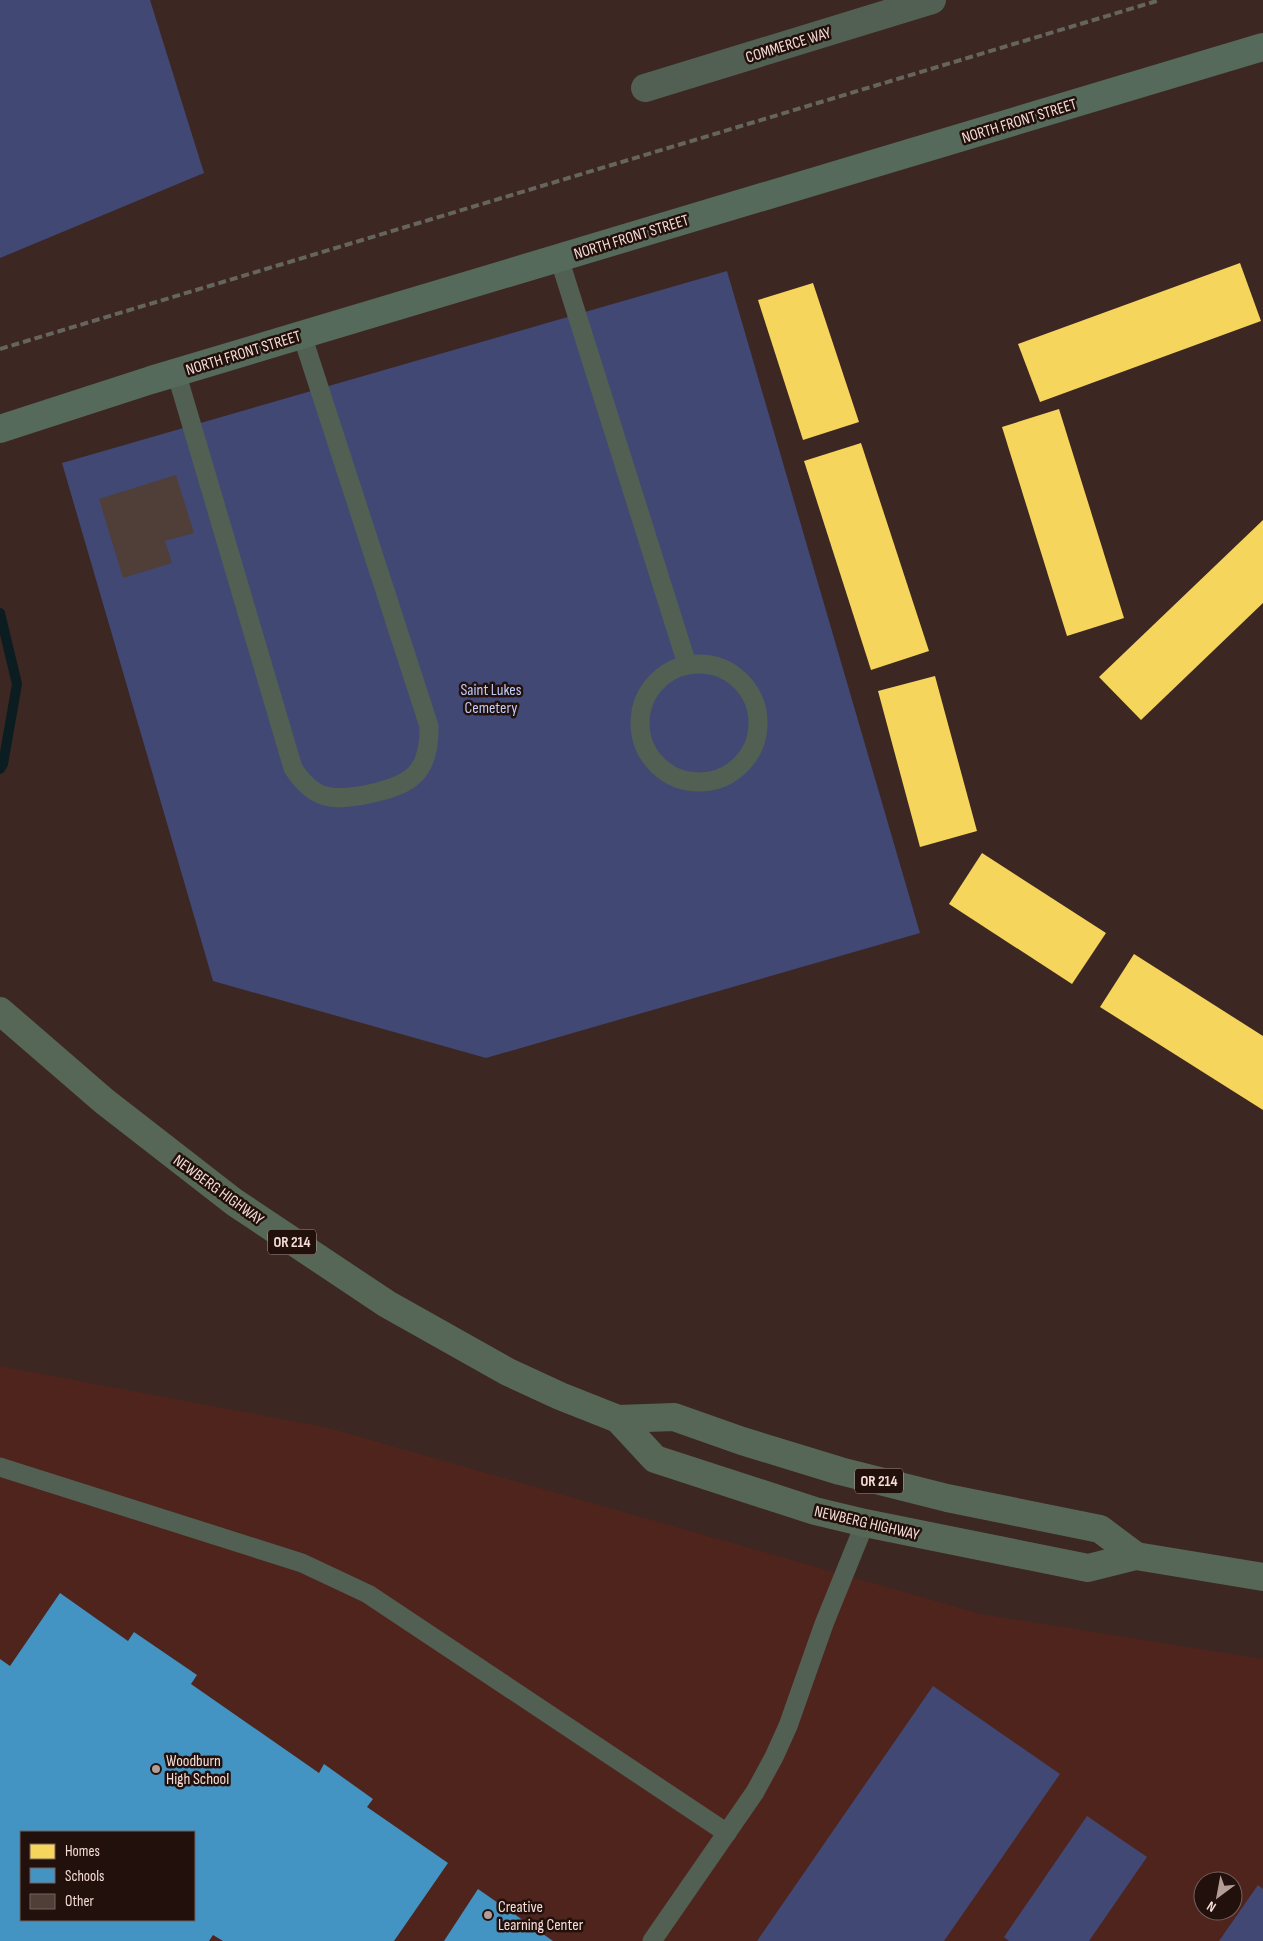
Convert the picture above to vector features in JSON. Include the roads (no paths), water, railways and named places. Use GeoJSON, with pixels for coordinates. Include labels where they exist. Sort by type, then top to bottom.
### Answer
{"type":"FeatureCollection","features":[{"type":"Feature","properties":{"kind":"main road","name":"NORTH FRONT STREET"},"geometry":{"type":"LineString","coordinates":[[0,429],[176,372],[1263,47]]}},
{"type":"Feature","properties":{"kind":"main road","name":"NEWBERG HIGHWAY"},"geometry":{"type":"LineString","coordinates":[[0,1011],[174,1157],[324,1264],[386,1304],[508,1372],[618,1420],[655,1459],[815,1511],[865,1523],[1088,1568],[1136,1556],[1263,1576]]}},
{"type":"Feature","properties":{"kind":"main road","name":"NEWBERG HIGHWAY"},"geometry":{"type":"LineString","coordinates":[[618,1420],[674,1417],[742,1441],[840,1471],[947,1498],[1100,1529],[1136,1556]]}},
{"type":"Feature","properties":{"kind":"street","name":"COMMERCE WAY"},"geometry":{"type":"LineString","coordinates":[[645,88],[932,0]]}},
{"type":"Feature","properties":{"kind":"lane"},"geometry":{"type":"LineString","coordinates":[[559,258],[687,664]]}},
{"type":"Feature","properties":{"kind":"lane"},"geometry":{"type":"LineString","coordinates":[[176,372],[293,768],[302,782],[315,793],[331,798],[348,798],[395,788],[411,778],[423,763],[429,745],[429,726],[302,335]]}},
{"type":"Feature","properties":{"kind":"lane"},"geometry":{"type":"LineString","coordinates":[[687,664],[714,664],[738,676],[754,698],[760,724],[753,750],[736,770],[712,782],[684,781],[661,769],[644,748],[639,721],[645,695],[662,675],[687,664]]}},
{"type":"Feature","properties":{"kind":"lane"},"geometry":{"type":"LineString","coordinates":[[0,1467],[302,1563],[337,1578],[376,1599],[727,1833]]}},
{"type":"Feature","properties":{"kind":"lane"},"geometry":{"type":"LineString","coordinates":[[652,1941],[755,1792],[788,1726],[824,1624],[865,1523]]}},
{"type":"Feature","properties":{"kind":"waterway"},"geometry":{"type":"LineString","coordinates":[[0,613],[17,684],[3,764],[0,769]]}},
{"type":"Feature","properties":{"kind":"railway"},"geometry":{"type":"LineString","coordinates":[[0,349],[1160,0]]}},
{"type":"Feature","properties":{"kind":"place","name":"Woodburn High School"},"geometry":{"type":"Point","coordinates":[156,1769]}},
{"type":"Feature","properties":{"kind":"place","name":"Creative Learning Center"},"geometry":{"type":"Point","coordinates":[488,1915]}},
{"type":"Feature","properties":{"kind":"park label","name":"Saint Lukes Cemetery"},"geometry":{"type":"Point","coordinates":[491,698]}}]}
